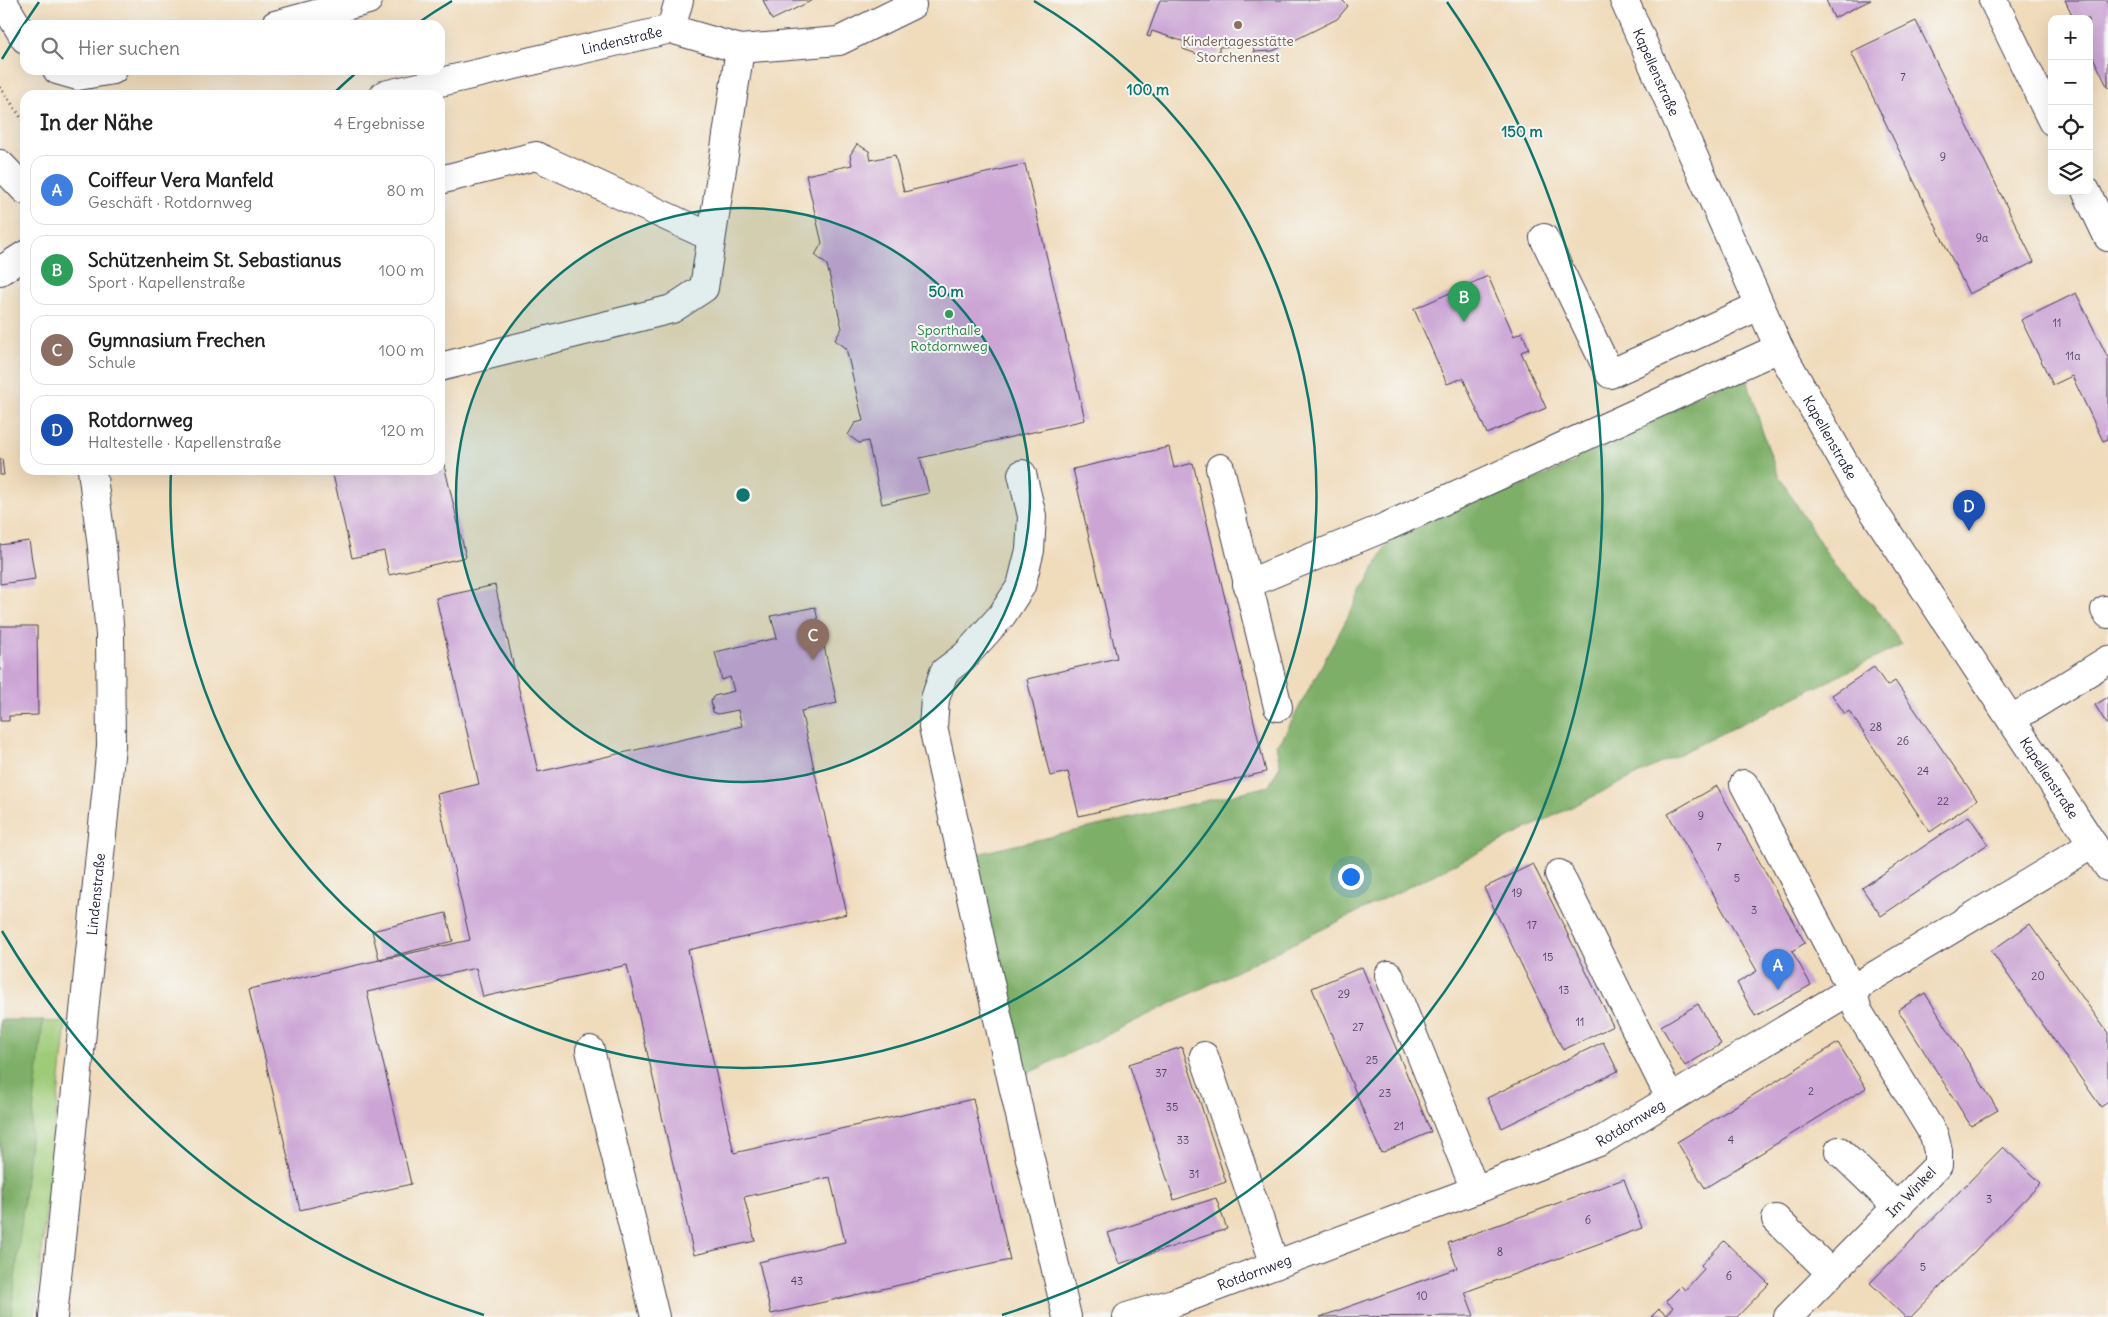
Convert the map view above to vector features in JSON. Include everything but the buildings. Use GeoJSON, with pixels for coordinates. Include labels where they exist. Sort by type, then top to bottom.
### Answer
{"type":"FeatureCollection","features":[{"type":"Feature","properties":{"kind":"street"},"geometry":{"type":"LineString","coordinates":[[2,0],[20,31]]}},
{"type":"Feature","properties":{"kind":"street"},"geometry":{"type":"LineString","coordinates":[[294,20],[368,0]]}},
{"type":"Feature","properties":{"kind":"street"},"geometry":{"type":"LineString","coordinates":[[671,30],[679,0]]}},
{"type":"Feature","properties":{"kind":"street","name":"Kapellenstraße"},"geometry":{"type":"LineString","coordinates":[[1624,0],[1779,348],[1859,489],[2108,867]]}},
{"type":"Feature","properties":{"kind":"street"},"geometry":{"type":"LineString","coordinates":[[1993,0],[2048,113]]}},
{"type":"Feature","properties":{"kind":"street","name":"Lindenstraße"},"geometry":{"type":"LineString","coordinates":[[406,90],[671,30],[740,49],[839,41],[912,5]]}},
{"type":"Feature","properties":{"kind":"street"},"geometry":{"type":"LineString","coordinates":[[445,366],[672,309],[704,288],[740,49]]}},
{"type":"Feature","properties":{"kind":"street"},"geometry":{"type":"LineString","coordinates":[[445,179],[536,156],[711,237]]}},
{"type":"Feature","properties":{"kind":"street"},"geometry":{"type":"LineString","coordinates":[[0,164],[20,185]]}},
{"type":"Feature","properties":{"kind":"street"},"geometry":{"type":"LineString","coordinates":[[2088,195],[2108,237]]}},
{"type":"Feature","properties":{"kind":"street"},"geometry":{"type":"LineString","coordinates":[[1544,238],[1610,374],[1759,306]]}},
{"type":"Feature","properties":{"kind":"street"},"geometry":{"type":"LineString","coordinates":[[0,270],[20,258]]}},
{"type":"Feature","properties":{"kind":"street"},"geometry":{"type":"LineString","coordinates":[[1247,584],[1388,526],[1779,348]]}},
{"type":"Feature","properties":{"kind":"street"},"geometry":{"type":"LineString","coordinates":[[1220,468],[1278,707]]}},
{"type":"Feature","properties":{"kind":"street"},"geometry":{"type":"LineString","coordinates":[[1022,474],[1032,516],[1030,550],[1021,586],[1002,615],[965,656],[944,672],[935,699],[933,727],[1010,1076],[1067,1317]]}},
{"type":"Feature","properties":{"kind":"street","name":"Lindenstraße"},"geometry":{"type":"LineString","coordinates":[[52,1317],[111,746],[110,635],[102,547],[93,475]]}},
{"type":"Feature","properties":{"kind":"street"},"geometry":{"type":"LineString","coordinates":[[2012,719],[2108,660]]}},
{"type":"Feature","properties":{"kind":"street","name":"Im Winkel"},"geometry":{"type":"LineString","coordinates":[[1744,784],[1852,990],[1858,1011],[1934,1135],[1938,1150],[1938,1165],[1788,1317]]}},
{"type":"Feature","properties":{"kind":"street","name":"Rotdornweg"},"geometry":{"type":"LineString","coordinates":[[1127,1317],[1179,1310],[1275,1265],[1599,1142],[2093,844]]}},
{"type":"Feature","properties":{"kind":"street"},"geometry":{"type":"LineString","coordinates":[[1559,874],[1670,1098]]}},
{"type":"Feature","properties":{"kind":"street"},"geometry":{"type":"LineString","coordinates":[[1389,974],[1475,1190]]}},
{"type":"Feature","properties":{"kind":"street"},"geometry":{"type":"LineString","coordinates":[[590,1050],[655,1317]]}},
{"type":"Feature","properties":{"kind":"street"},"geometry":{"type":"LineString","coordinates":[[1204,1056],[1275,1265]]}},
{"type":"Feature","properties":{"kind":"street"},"geometry":{"type":"LineString","coordinates":[[1839,1150],[1897,1207]]}},
{"type":"Feature","properties":{"kind":"street"},"geometry":{"type":"LineString","coordinates":[[1776,1219],[1831,1273]]}},
{"type":"Feature","properties":{"kind":"path"},"geometry":{"type":"LineString","coordinates":[[0,87],[20,116]]}},
{"type":"Feature","properties":{"kind":"green space"},"geometry":{"type":"Polygon","coordinates":[[[1746,374],[1761,427],[1777,473],[1834,565],[1878,610],[1902,645],[1021,1077],[968,856],[1269,786],[1280,765],[1276,744],[1281,741],[1393,533],[1498,485],[1511,490],[1575,462],[1581,446],[1746,374]]]}},
{"type":"Feature","properties":{"kind":"green space"},"geometry":{"type":"Polygon","coordinates":[[[0,1020],[66,1022],[35,1317],[0,1317],[0,1020]]]}},
{"type":"Feature","properties":{"kind":"green space"},"geometry":{"type":"Polygon","coordinates":[[[0,1020],[43,1020],[11,1317],[0,1317],[0,1020]]]}},
{"type":"Feature","properties":{"kind":"place","name":"Kindertagesstätte Storchennest"},"geometry":{"type":"Point","coordinates":[1238,25]}},
{"type":"Feature","properties":{"kind":"place","name":"Sporthalle Rotdornweg"},"geometry":{"type":"Point","coordinates":[949,314]}},
{"type":"Feature","properties":{"kind":"place","name":"Schützenheim St. Sebastianus"},"geometry":{"type":"Point","coordinates":[1464,322]}},
{"type":"Feature","properties":{"kind":"place","name":"Rotdornweg"},"geometry":{"type":"Point","coordinates":[1969,531]}},
{"type":"Feature","properties":{"kind":"place","name":"Gymnasium Frechen"},"geometry":{"type":"Point","coordinates":[813,660]}},
{"type":"Feature","properties":{"kind":"place","name":"Coiffeur Vera Manfeld"},"geometry":{"type":"Point","coordinates":[1778,990]}}]}
